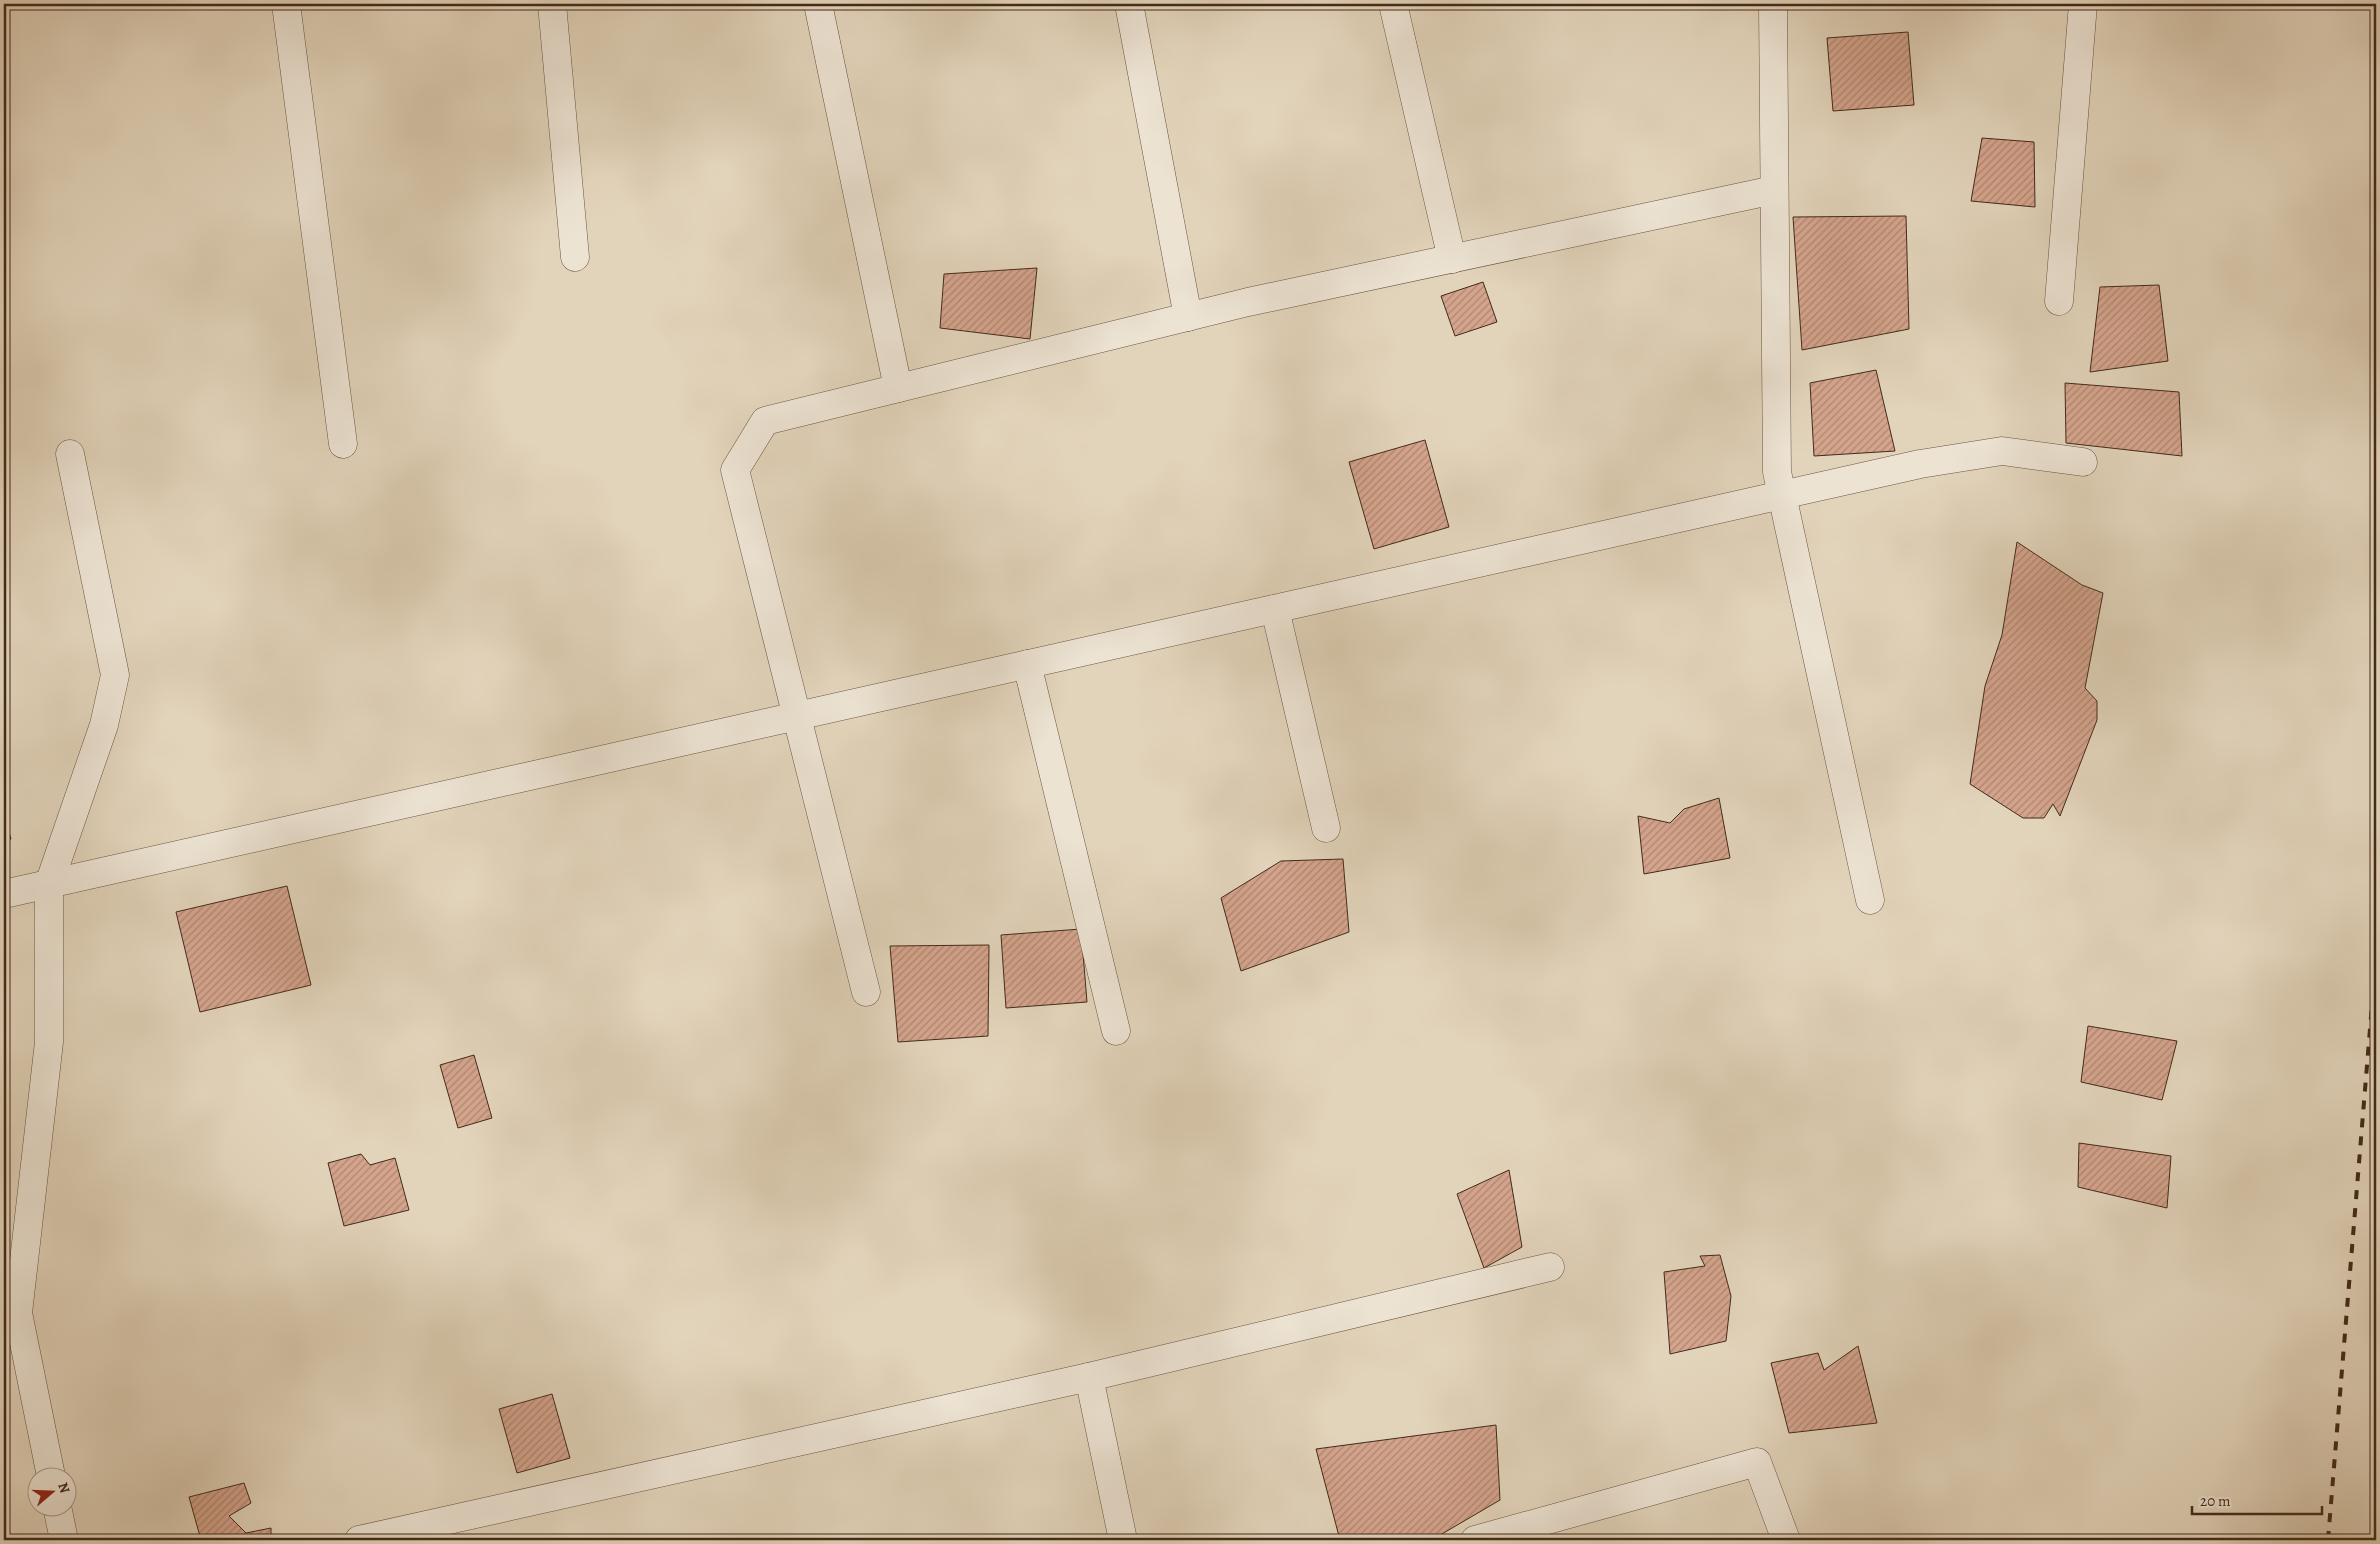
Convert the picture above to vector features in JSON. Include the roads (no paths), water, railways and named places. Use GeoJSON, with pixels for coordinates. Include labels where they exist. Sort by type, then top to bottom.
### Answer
{"type":"FeatureCollection","features":[{"type":"Feature","properties":{"kind":"street"},"geometry":{"type":"LineString","coordinates":[[286,4],[343,444]]}},
{"type":"Feature","properties":{"kind":"street"},"geometry":{"type":"LineString","coordinates":[[552,4],[575,257]]}},
{"type":"Feature","properties":{"kind":"street"},"geometry":{"type":"LineString","coordinates":[[818,4],[898,388]]}},
{"type":"Feature","properties":{"kind":"street"},"geometry":{"type":"LineString","coordinates":[[1129,4],[1188,317]]}},
{"type":"Feature","properties":{"kind":"street"},"geometry":{"type":"LineString","coordinates":[[1393,4],[1452,259]]}},
{"type":"Feature","properties":{"kind":"street"},"geometry":{"type":"LineString","coordinates":[[1773,4],[1777,472],[1870,900]]}},
{"type":"Feature","properties":{"kind":"street"},"geometry":{"type":"LineString","coordinates":[[2059,302],[2083,4]]}},
{"type":"Feature","properties":{"kind":"street"},"geometry":{"type":"LineString","coordinates":[[866,992],[795,716],[735,470],[765,422],[1188,317],[1774,190]]}},
{"type":"Feature","properties":{"kind":"street"},"geometry":{"type":"LineString","coordinates":[[4,894],[1920,464],[2002,451],[2083,462]]}},
{"type":"Feature","properties":{"kind":"street"},"geometry":{"type":"LineString","coordinates":[[49,1466],[18,1313],[49,1042],[49,884],[104,725],[115,676],[70,454]]}},
{"type":"Feature","properties":{"kind":"street"},"geometry":{"type":"LineString","coordinates":[[1274,609],[1326,828]]}},
{"type":"Feature","properties":{"kind":"street"},"geometry":{"type":"LineString","coordinates":[[1027,664],[1116,1031]]}},
{"type":"Feature","properties":{"kind":"street"},"geometry":{"type":"LineString","coordinates":[[359,1540],[1089,1378],[1550,1267]]}},
{"type":"Feature","properties":{"kind":"street"},"geometry":{"type":"LineString","coordinates":[[1089,1378],[1123,1540]]}},
{"type":"Feature","properties":{"kind":"street"},"geometry":{"type":"LineString","coordinates":[[1475,1540],[1757,1462],[1786,1540]]}},
{"type":"Feature","properties":{"kind":"street"},"geometry":{"type":"LineString","coordinates":[[59,1516],[64,1540]]}},
{"type":"Feature","properties":{"kind":"railway"},"geometry":{"type":"LineString","coordinates":[[2328,1540],[2376,956]]}}]}
